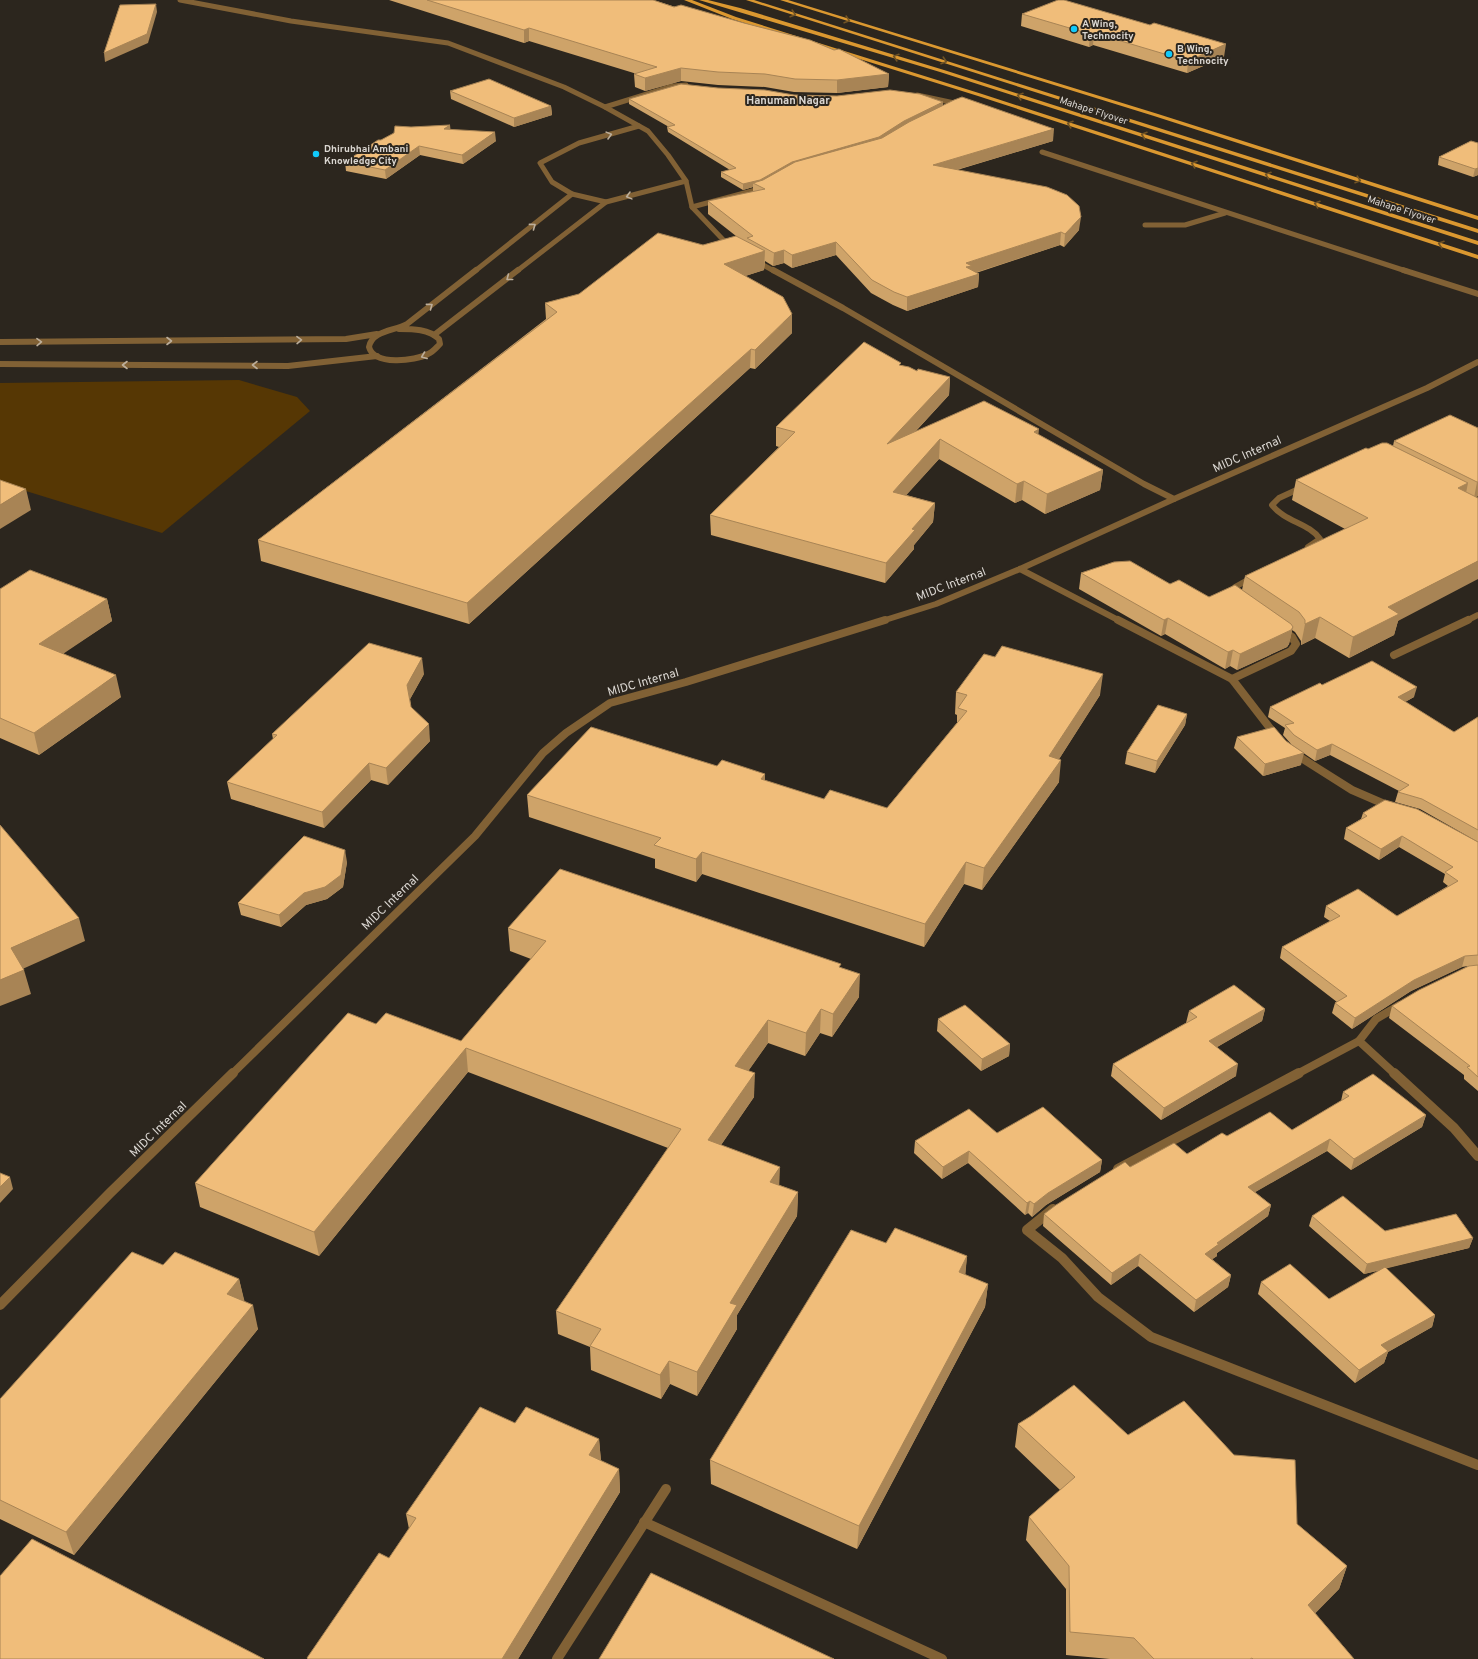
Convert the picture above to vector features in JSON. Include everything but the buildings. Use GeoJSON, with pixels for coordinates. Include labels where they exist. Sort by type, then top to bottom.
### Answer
{"type":"FeatureCollection","features":[{"type":"Feature","properties":{"kind":"main road"},"geometry":{"type":"LineString","coordinates":[[687,0],[734,18],[987,97],[1478,256]]}},
{"type":"Feature","properties":{"kind":"main road","name":"Mahape Flyover"},"geometry":{"type":"LineString","coordinates":[[702,0],[738,9],[1046,104],[1478,243]]}},
{"type":"Feature","properties":{"kind":"main road","name":"Mahape Flyover"},"geometry":{"type":"LineString","coordinates":[[749,0],[1478,232]]}},
{"type":"Feature","properties":{"kind":"main road"},"geometry":{"type":"LineString","coordinates":[[782,0],[1163,118],[1478,218]]}},
{"type":"Feature","properties":{"kind":"street"},"geometry":{"type":"LineString","coordinates":[[180,0],[291,21],[448,43],[564,87],[605,107],[648,131],[668,155],[686,181],[692,207],[728,245],[734,249]]}},
{"type":"Feature","properties":{"kind":"street"},"geometry":{"type":"LineString","coordinates":[[605,107],[673,86],[695,86]]}},
{"type":"Feature","properties":{"kind":"street"},"geometry":{"type":"LineString","coordinates":[[913,94],[959,104],[952,107]]}},
{"type":"Feature","properties":{"kind":"street"},"geometry":{"type":"LineString","coordinates":[[606,202],[572,194],[552,182],[540,163],[580,142],[639,126]]}},
{"type":"Feature","properties":{"kind":"street"},"geometry":{"type":"LineString","coordinates":[[1042,152],[1225,213],[1478,294]]}},
{"type":"Feature","properties":{"kind":"street"},"geometry":{"type":"LineString","coordinates":[[434,335],[606,202],[686,181]]}},
{"type":"Feature","properties":{"kind":"street"},"geometry":{"type":"LineString","coordinates":[[692,207],[761,189],[768,185]]}},
{"type":"Feature","properties":{"kind":"street"},"geometry":{"type":"LineString","coordinates":[[399,329],[549,214],[572,194]]}},
{"type":"Feature","properties":{"kind":"street"},"geometry":{"type":"LineString","coordinates":[[1145,225],[1185,225],[1225,213]]}},
{"type":"Feature","properties":{"kind":"street"},"geometry":{"type":"LineString","coordinates":[[748,256],[844,308],[1144,484],[1174,499]]}},
{"type":"Feature","properties":{"kind":"street"},"geometry":{"type":"LineString","coordinates":[[0,342],[346,339],[380,334],[399,329],[420,329],[434,335],[438,340],[439,345],[435,350],[428,354],[413,359],[396,360],[377,356],[288,366],[0,364]]}},
{"type":"Feature","properties":{"kind":"street"},"geometry":{"type":"LineString","coordinates":[[377,356],[371,352],[369,343],[373,338],[380,334]]}},
{"type":"Feature","properties":{"kind":"street","name":"MIDC Internal"},"geometry":{"type":"LineString","coordinates":[[0,1305],[110,1193],[475,836],[543,754],[566,733],[610,703],[686,682],[936,604],[1020,570],[1174,499],[1427,388],[1478,362]]}},
{"type":"Feature","properties":{"kind":"street"},"geometry":{"type":"LineString","coordinates":[[1302,550],[1316,543],[1320,539],[1316,533],[1278,513],[1272,505],[1279,498],[1313,482]]}},
{"type":"Feature","properties":{"kind":"street"},"geometry":{"type":"LineString","coordinates":[[1020,570],[1232,679],[1285,746],[1343,786],[1379,803],[1394,808]]}},
{"type":"Feature","properties":{"kind":"street"},"geometry":{"type":"LineString","coordinates":[[1236,599],[1233,593],[1235,587],[1262,572]]}},
{"type":"Feature","properties":{"kind":"street"},"geometry":{"type":"LineString","coordinates":[[1394,655],[1478,615]]}},
{"type":"Feature","properties":{"kind":"street"},"geometry":{"type":"LineString","coordinates":[[1232,679],[1291,651],[1296,644],[1292,637],[1274,625]]}},
{"type":"Feature","properties":{"kind":"street"},"geometry":{"type":"LineString","coordinates":[[1111,1173],[1359,1041],[1376,1019],[1407,1000]]}},
{"type":"Feature","properties":{"kind":"street"},"geometry":{"type":"LineString","coordinates":[[1359,1041],[1454,1128],[1478,1156]]}},
{"type":"Feature","properties":{"kind":"street"},"geometry":{"type":"LineString","coordinates":[[1061,1204],[1027,1230],[1062,1258],[1098,1297],[1151,1337],[1478,1465]]}},
{"type":"Feature","properties":{"kind":"street"},"geometry":{"type":"LineString","coordinates":[[557,1659],[666,1489]]}},
{"type":"Feature","properties":{"kind":"street"},"geometry":{"type":"LineString","coordinates":[[644,1522],[942,1659]]}},
{"type":"Feature","properties":{"kind":"shaded area"},"geometry":{"type":"Polygon","coordinates":[[[239,380],[297,397],[310,411],[162,533],[0,483],[0,383],[239,380]]]}},
{"type":"Feature","properties":{"kind":"place","name":"A Wing, Technocity"},"geometry":{"type":"Point","coordinates":[1074,29]}},
{"type":"Feature","properties":{"kind":"place","name":"B Wing, Technocity"},"geometry":{"type":"Point","coordinates":[1169,54]}},
{"type":"Feature","properties":{"kind":"place","name":"Dhirubhai Ambani Knowledge City"},"geometry":{"type":"Point","coordinates":[316,154]}},
{"type":"Feature","properties":{"kind":"district","name":"Hanuman Nagar"},"geometry":{"type":"Point","coordinates":[788,100]}}]}
